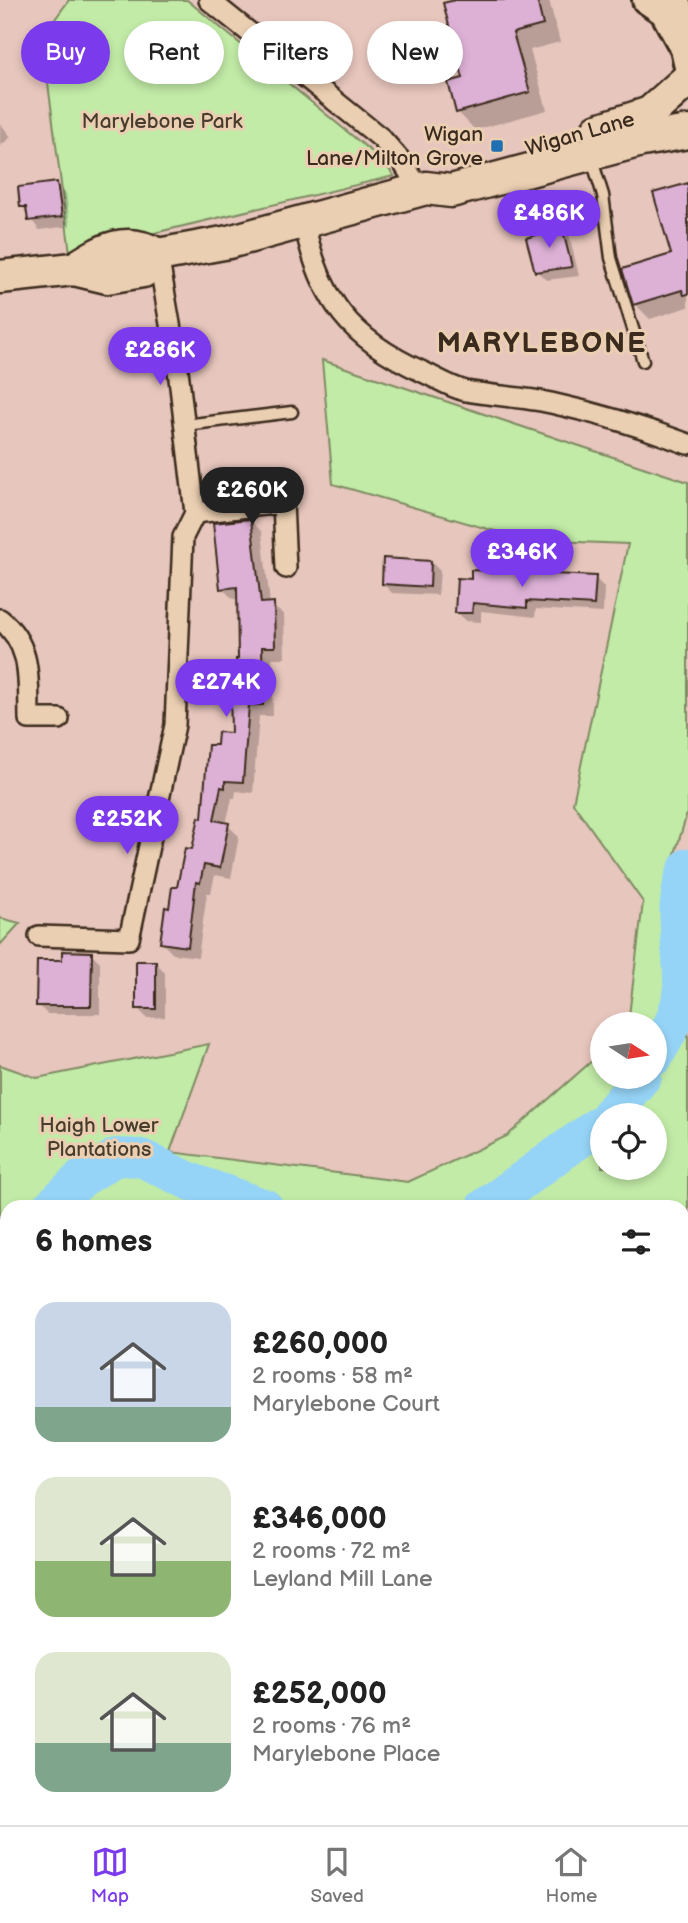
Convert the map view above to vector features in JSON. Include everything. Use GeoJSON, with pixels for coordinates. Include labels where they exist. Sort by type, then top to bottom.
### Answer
{"type":"FeatureCollection","features":[{"type":"Feature","properties":{"kind":"highway","name":"Wigan Lane"},"geometry":{"type":"LineString","coordinates":[[423,189],[446,170],[640,118],[660,107],[688,79]]}},
{"type":"Feature","properties":{"kind":"highway","name":"Wigan Lane"},"geometry":{"type":"LineString","coordinates":[[158,256],[304,222],[423,189],[451,191],[590,153],[688,132]]}},
{"type":"Feature","properties":{"kind":"highway"},"geometry":{"type":"LineString","coordinates":[[0,277],[74,269],[104,250],[140,244],[158,256]]}},
{"type":"Feature","properties":{"kind":"main road"},"geometry":{"type":"LineString","coordinates":[[673,13],[688,67]]}},
{"type":"Feature","properties":{"kind":"street"},"geometry":{"type":"LineString","coordinates":[[209,0],[381,138],[423,189]]}},
{"type":"Feature","properties":{"kind":"street"},"geometry":{"type":"LineString","coordinates":[[304,222],[317,273],[337,310],[373,346],[395,359],[463,390],[550,403],[641,427],[688,444]]}},
{"type":"Feature","properties":{"kind":"street"},"geometry":{"type":"LineString","coordinates":[[39,936],[130,939],[175,725],[183,537],[195,513],[185,425],[158,256]]}},
{"type":"Feature","properties":{"kind":"street"},"geometry":{"type":"LineString","coordinates":[[195,513],[284,503],[286,568]]}},
{"type":"Feature","properties":{"kind":"street"},"geometry":{"type":"LineString","coordinates":[[0,619],[14,632],[26,653],[29,719],[58,719]]}},
{"type":"Feature","properties":{"kind":"lane"},"geometry":{"type":"LineString","coordinates":[[590,153],[603,195],[611,258],[643,360]]}},
{"type":"Feature","properties":{"kind":"lane"},"geometry":{"type":"LineString","coordinates":[[185,425],[292,412]]}},
{"type":"Feature","properties":{"kind":"green space","name":"Marylebone Park"},"geometry":{"type":"Polygon","coordinates":[[[69,0],[187,0],[213,21],[124,21],[124,84],[224,84],[224,30],[238,42],[238,84],[289,84],[383,161],[394,176],[70,253],[48,84],[110,84],[110,21],[54,21],[69,0]]]}},
{"type":"Feature","properties":{"kind":"green space","name":"Haigh Lower Plantations"},"geometry":{"type":"Polygon","coordinates":[[[322,360],[688,482],[688,810],[671,867],[688,899],[688,1200],[0,1200],[0,1065],[37,1078],[209,1044],[170,1152],[408,1182],[507,1136],[590,1063],[590,1089],[667,1089],[667,1012],[629,1012],[643,902],[573,803],[628,544],[526,540],[333,484],[322,360]]]}},
{"type":"Feature","properties":{"kind":"green space"},"geometry":{"type":"Polygon","coordinates":[[[0,918],[20,923],[0,945],[0,918]]]}},
{"type":"Feature","properties":{"kind":"building"},"geometry":{"type":"Polygon","coordinates":[[[455,0],[537,0],[543,25],[513,33],[530,92],[456,113],[449,84],[463,84],[463,21],[448,21],[443,3],[455,0]]]}},
{"type":"Feature","properties":{"kind":"building"},"geometry":{"type":"Polygon","coordinates":[[[57,182],[62,217],[28,221],[26,207],[20,207],[18,187],[57,182]]]}},
{"type":"Feature","properties":{"kind":"building"},"geometry":{"type":"Polygon","coordinates":[[[688,183],[688,294],[684,295],[682,290],[633,305],[622,269],[671,254],[653,193],[688,183]]]}},
{"type":"Feature","properties":{"kind":"building"},"geometry":{"type":"Polygon","coordinates":[[[561,223],[572,267],[535,272],[526,238],[543,233],[542,228],[561,223]]]}},
{"type":"Feature","properties":{"kind":"building"},"geometry":{"type":"Polygon","coordinates":[[[251,519],[261,603],[274,602],[275,647],[262,647],[263,705],[249,705],[243,782],[225,781],[225,788],[221,787],[214,820],[229,823],[220,868],[204,865],[200,883],[196,882],[188,947],[160,943],[165,907],[169,908],[172,887],[177,887],[185,848],[192,849],[199,817],[202,818],[208,745],[217,745],[218,732],[231,733],[230,689],[233,689],[233,669],[236,669],[238,659],[237,587],[220,589],[213,523],[251,519]]]}},
{"type":"Feature","properties":{"kind":"building"},"geometry":{"type":"Polygon","coordinates":[[[383,558],[431,561],[430,587],[382,584],[383,558]]]}},
{"type":"Feature","properties":{"kind":"building"},"geometry":{"type":"Polygon","coordinates":[[[471,570],[596,576],[594,605],[527,601],[527,608],[473,603],[472,613],[455,613],[457,578],[471,579],[471,570]]]}},
{"type":"Feature","properties":{"kind":"building"},"geometry":{"type":"Polygon","coordinates":[[[62,951],[92,952],[91,1006],[36,1006],[37,960],[62,960],[62,951]]]}},
{"type":"Feature","properties":{"kind":"building"},"geometry":{"type":"Polygon","coordinates":[[[136,961],[156,961],[156,1009],[136,1009],[136,961]]]}},
{"type":"Feature","properties":{"kind":"waterway"},"geometry":{"type":"LineString","coordinates":[[667,1034],[681,996],[678,911],[688,867]]}},
{"type":"Feature","properties":{"kind":"waterway"},"geometry":{"type":"LineString","coordinates":[[620,1103],[632,1089]]}},
{"type":"Feature","properties":{"kind":"waterway"},"geometry":{"type":"LineString","coordinates":[[495,1200],[590,1132]]}},
{"type":"Feature","properties":{"kind":"waterway"},"geometry":{"type":"LineString","coordinates":[[59,1200],[81,1179],[116,1157],[141,1158],[189,1181],[242,1200]]}},
{"type":"Feature","properties":{"kind":"place","name":"Wigan Lane/Milton Grove"},"geometry":{"type":"Point","coordinates":[497,146]}},
{"type":"Feature","properties":{"kind":"district","name":"MARYLEBONE"},"geometry":{"type":"Point","coordinates":[542,343]}}]}
